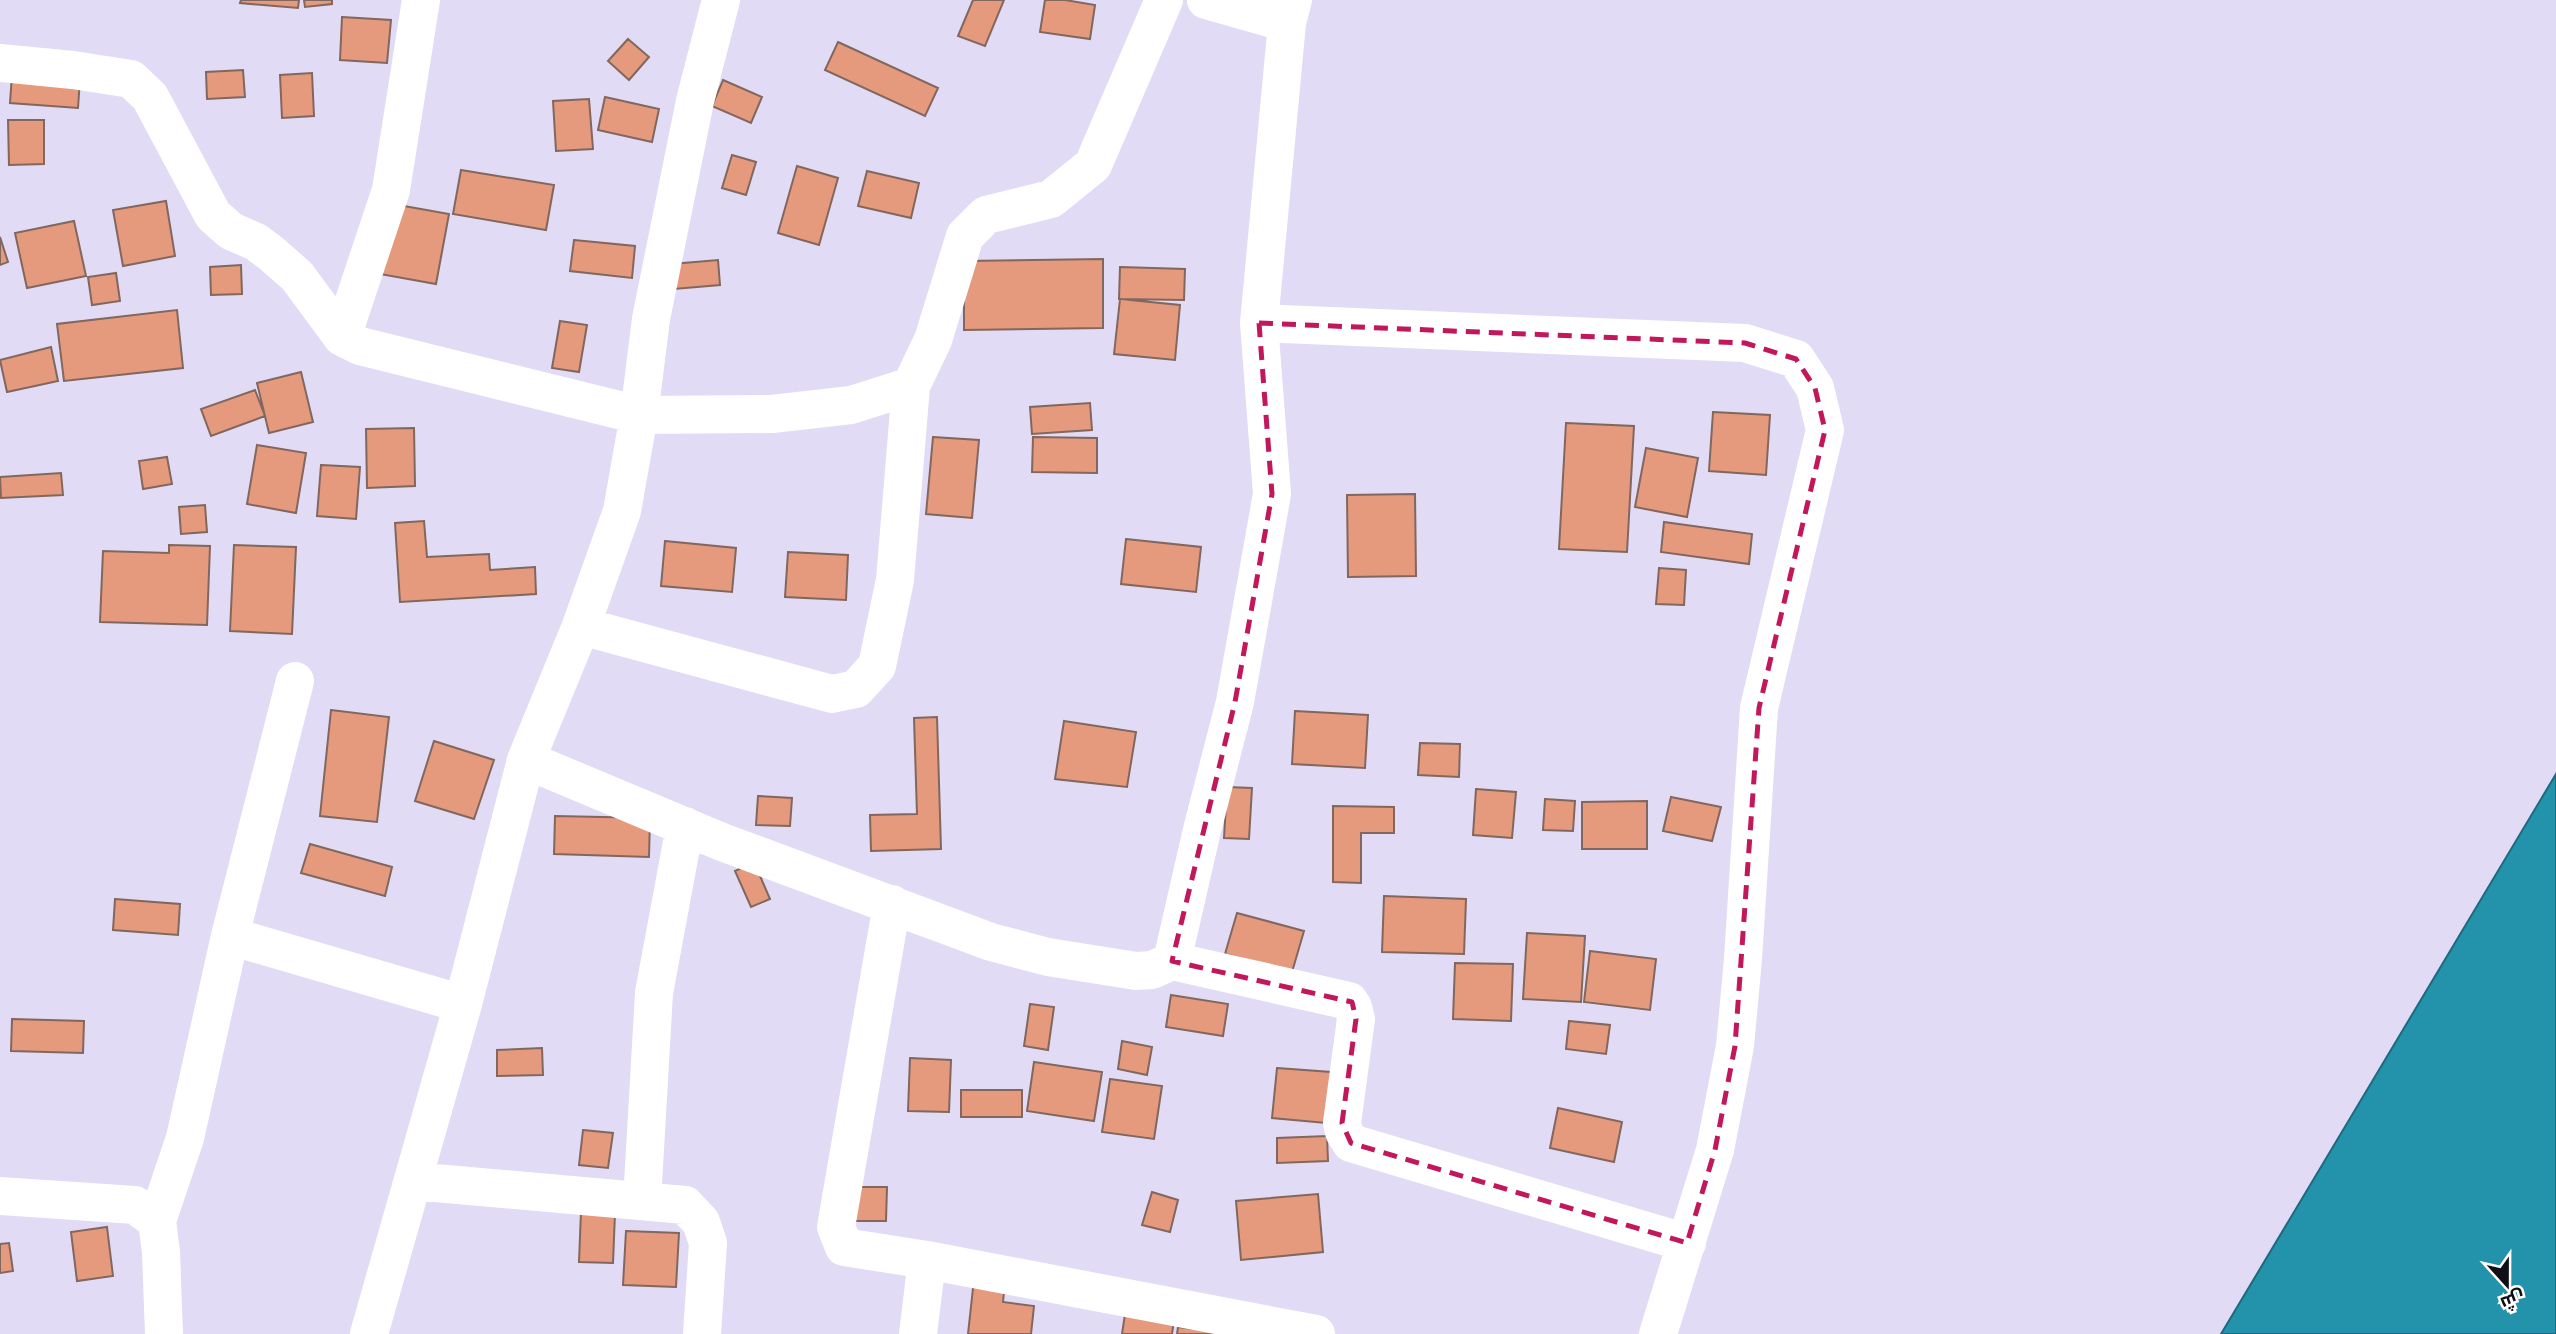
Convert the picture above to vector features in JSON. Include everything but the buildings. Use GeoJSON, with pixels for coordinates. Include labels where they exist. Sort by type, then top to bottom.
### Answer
{"type":"FeatureCollection","features":[{"type":"Feature","properties":{"kind":"street"},"geometry":{"type":"LineString","coordinates":[[342,337],[391,190],[421,0]]}},
{"type":"Feature","properties":{"kind":"street"},"geometry":{"type":"LineString","coordinates":[[369,1334],[463,1004],[526,760],[581,626],[622,511],[654,305],[695,101],[721,0]]}},
{"type":"Feature","properties":{"kind":"street"},"geometry":{"type":"LineString","coordinates":[[581,626],[832,694],[856,689],[877,666],[895,580],[911,386],[933,340],[965,236],[986,215],[1051,199],[1093,165],[1164,0]]}},
{"type":"Feature","properties":{"kind":"street"},"geometry":{"type":"LineString","coordinates":[[1172,961],[1235,702],[1272,494],[1259,323],[1290,11],[1206,0]]}},
{"type":"Feature","properties":{"kind":"street"},"geometry":{"type":"LineString","coordinates":[[0,63],[131,79],[150,97],[213,215],[231,231],[256,242],[297,276],[342,337],[360,346],[639,415],[786,412],[851,405],[911,386]]}},
{"type":"Feature","properties":{"kind":"street"},"geometry":{"type":"LineString","coordinates":[[1259,323],[1745,343],[1796,359],[1815,388],[1825,430],[1759,708],[1735,1046],[1715,1150],[1658,1334]]}},
{"type":"Feature","properties":{"kind":"street"},"geometry":{"type":"LineString","coordinates":[[164,1334],[157,1221],[185,1138],[230,936],[295,681]]}},
{"type":"Feature","properties":{"kind":"street"},"geometry":{"type":"LineString","coordinates":[[526,760],[685,826],[991,942],[1048,957],[1136,971],[1152,970],[1172,961],[1349,1001],[1356,1019],[1342,1124],[1352,1143],[1687,1243]]}},
{"type":"Feature","properties":{"kind":"street"},"geometry":{"type":"LineString","coordinates":[[642,1201],[654,993],[685,826]]}},
{"type":"Feature","properties":{"kind":"street"},"geometry":{"type":"LineString","coordinates":[[892,904],[836,1227],[844,1247],[1316,1334]]}},
{"type":"Feature","properties":{"kind":"street"},"geometry":{"type":"LineString","coordinates":[[230,936],[463,1004]]}},
{"type":"Feature","properties":{"kind":"street"},"geometry":{"type":"LineString","coordinates":[[413,1181],[685,1205],[701,1222],[708,1243],[702,1334]]}},
{"type":"Feature","properties":{"kind":"street"},"geometry":{"type":"LineString","coordinates":[[0,1196],[135,1205],[157,1221]]}},
{"type":"Feature","properties":{"kind":"street"},"geometry":{"type":"LineString","coordinates":[[918,1334],[926,1260]]}},
{"type":"Feature","properties":{"kind":"highlighted area"},"geometry":{"type":"Polygon","coordinates":[[[1259,323],[1745,343],[1796,359],[1815,388],[1825,430],[1759,708],[1735,1046],[1715,1150],[1687,1243],[1351,1143],[1342,1123],[1356,1019],[1352,1002],[1172,961],[1235,702],[1272,494],[1259,323]]]}},
{"type":"Feature","properties":{"kind":"water"},"geometry":{"type":"Polygon","coordinates":[[[2556,774],[2556,1334],[2221,1334],[2556,774]]]}}]}
